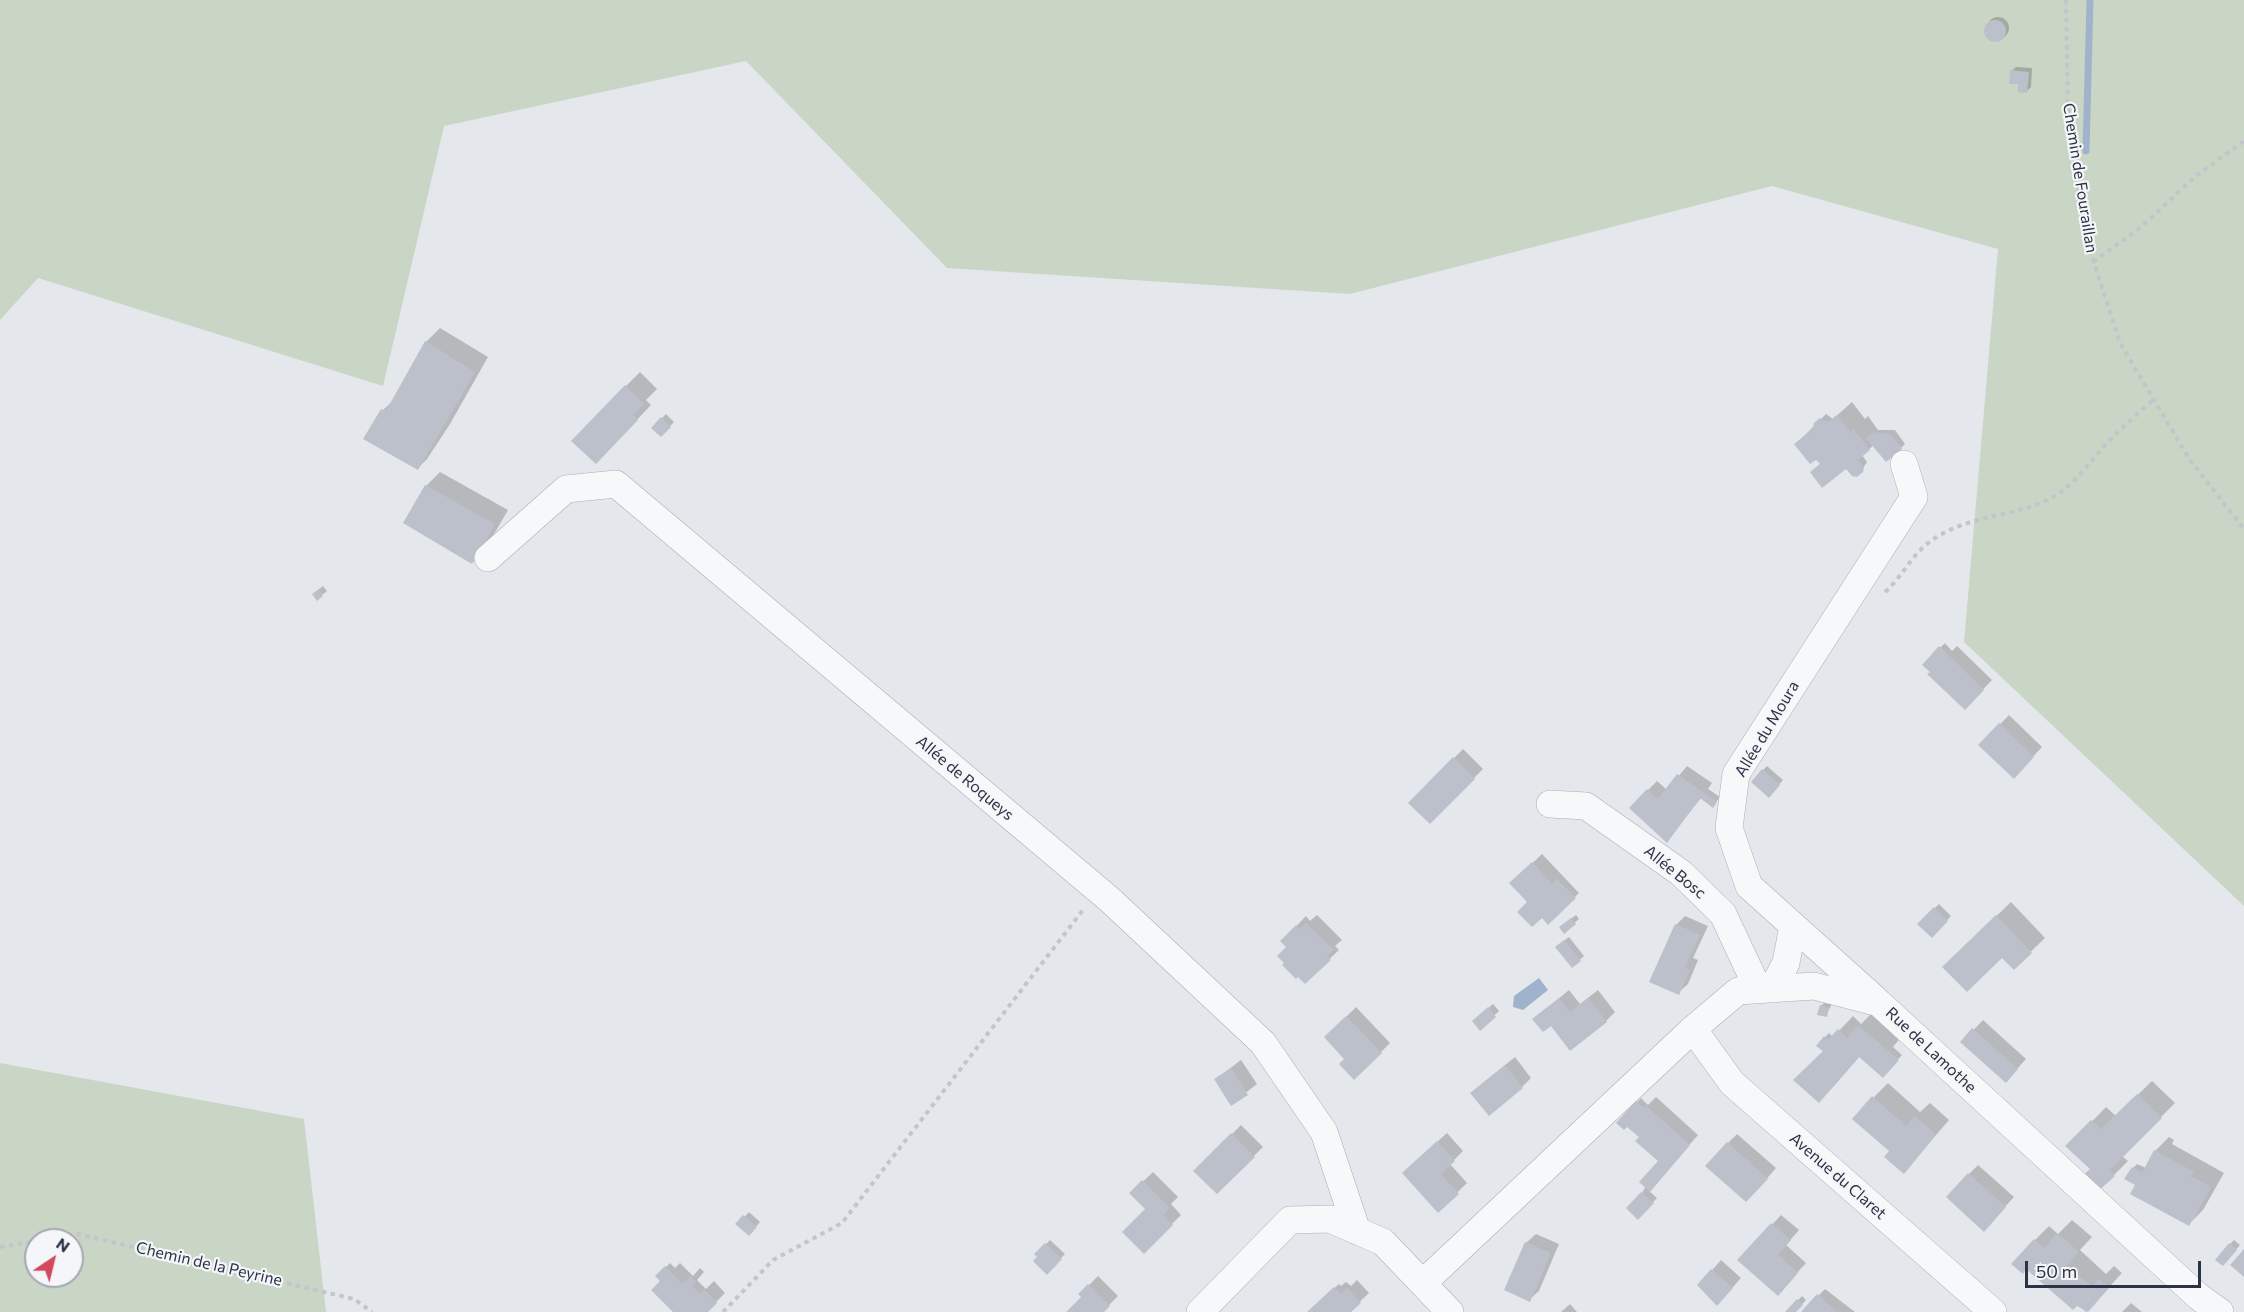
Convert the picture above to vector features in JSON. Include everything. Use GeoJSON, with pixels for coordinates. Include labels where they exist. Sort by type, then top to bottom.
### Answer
{"type":"FeatureCollection","features":[{"type":"Feature","properties":{"kind":"street","name":"Allée du Moura"},"geometry":{"type":"LineString","coordinates":[[1880,1003],[1749,886],[1730,828],[1736,774],[1914,497],[1904,464]]}},
{"type":"Feature","properties":{"kind":"street","name":"Allée de Roqueys"},"geometry":{"type":"LineString","coordinates":[[488,558],[566,489],[616,484],[1109,899],[1263,1043],[1324,1132],[1357,1231]]}},
{"type":"Feature","properties":{"kind":"street","name":"Allée Bosc"},"geometry":{"type":"LineString","coordinates":[[1550,804],[1586,806],[1681,873],[1723,914],[1765,989]]}},
{"type":"Feature","properties":{"kind":"street"},"geometry":{"type":"LineString","coordinates":[[1765,989],[1786,963],[1793,926]]}},
{"type":"Feature","properties":{"kind":"street","name":"Rue de Lamothe"},"geometry":{"type":"LineString","coordinates":[[1424,1282],[1693,1029],[1738,991],[1814,986],[1880,1003],[2199,1297],[2220,1312]]}},
{"type":"Feature","properties":{"kind":"street","name":"Avenue du Claret"},"geometry":{"type":"LineString","coordinates":[[1693,1029],[1732,1083],[1993,1312]]}},
{"type":"Feature","properties":{"kind":"street"},"geometry":{"type":"LineString","coordinates":[[1200,1312],[1290,1220],[1330,1219],[1383,1242],[1424,1282],[1450,1312]]}},
{"type":"Feature","properties":{"kind":"path","name":"Chemin de Fouraillan"},"geometry":{"type":"LineString","coordinates":[[2066,0],[2068,110],[2085,235],[2120,343],[2190,460],[2244,529]]}},
{"type":"Feature","properties":{"kind":"path"},"geometry":{"type":"LineString","coordinates":[[2093,262],[2140,228],[2196,176],[2244,141]]}},
{"type":"Feature","properties":{"kind":"path"},"geometry":{"type":"LineString","coordinates":[[1848,599],[1875,601],[1896,581],[1915,552],[1943,533],[2031,508],[2056,495],[2080,477],[2106,444],[2153,400]]}},
{"type":"Feature","properties":{"kind":"path"},"geometry":{"type":"LineString","coordinates":[[723,1312],[773,1260],[842,1223],[1086,907],[1109,899]]}},
{"type":"Feature","properties":{"kind":"path","name":"Chemin de la Peyrine"},"geometry":{"type":"LineString","coordinates":[[84,1235],[354,1299],[372,1312]]}},
{"type":"Feature","properties":{"kind":"path"},"geometry":{"type":"LineString","coordinates":[[0,1247],[24,1243]]}},
{"type":"Feature","properties":{"kind":"green space"},"geometry":{"type":"Polygon","coordinates":[[[0,0],[2244,0],[2244,906],[1964,642],[1998,249],[1772,186],[1350,294],[947,268],[746,61],[444,126],[383,386],[38,278],[0,320],[0,0]]]}},
{"type":"Feature","properties":{"kind":"green space"},"geometry":{"type":"Polygon","coordinates":[[[0,1063],[304,1119],[326,1312],[0,1312],[0,1063]]]}},
{"type":"Feature","properties":{"kind":"water"},"geometry":{"type":"Polygon","coordinates":[[[1539,978],[1548,990],[1523,1010],[1513,1007],[1514,996],[1539,978]]]}},
{"type":"Feature","properties":{"kind":"building"},"geometry":{"type":"Polygon","coordinates":[[[1995,20],[2003,23],[2006,31],[2003,39],[1995,42],[1987,39],[1984,31],[1987,23],[1995,20]]]}},
{"type":"Feature","properties":{"kind":"building"},"geometry":{"type":"Polygon","coordinates":[[[2010,70],[2029,72],[2027,93],[2018,92],[2018,84],[2009,84],[2010,70]]]}},
{"type":"Feature","properties":{"kind":"building"},"geometry":{"type":"Polygon","coordinates":[[[425,341],[475,372],[418,470],[363,439],[381,409],[386,411],[425,341]]]}},
{"type":"Feature","properties":{"kind":"building"},"geometry":{"type":"Polygon","coordinates":[[[625,385],[644,404],[633,415],[638,420],[596,464],[571,441],[625,385]]]}},
{"type":"Feature","properties":{"kind":"building"},"geometry":{"type":"Polygon","coordinates":[[[1837,415],[1850,432],[1853,429],[1870,450],[1858,460],[1864,467],[1863,472],[1857,477],[1852,476],[1846,469],[1822,488],[1810,472],[1820,464],[1816,460],[1810,464],[1794,444],[1813,429],[1814,423],[1820,418],[1828,422],[1837,415]]]}},
{"type":"Feature","properties":{"kind":"building"},"geometry":{"type":"Polygon","coordinates":[[[661,417],[671,427],[661,437],[651,428],[661,417]]]}},
{"type":"Feature","properties":{"kind":"building"},"geometry":{"type":"Polygon","coordinates":[[[1875,432],[1890,434],[1902,449],[1886,462],[1866,438],[1875,432]]]}},
{"type":"Feature","properties":{"kind":"building"},"geometry":{"type":"Polygon","coordinates":[[[425,485],[495,524],[472,564],[403,523],[425,485]]]}},
{"type":"Feature","properties":{"kind":"building"},"geometry":{"type":"Polygon","coordinates":[[[319,589],[323,596],[317,601],[312,594],[319,589]]]}},
{"type":"Feature","properties":{"kind":"building"},"geometry":{"type":"Polygon","coordinates":[[[1939,646],[1984,690],[1965,710],[1927,674],[1930,672],[1922,665],[1939,646]]]}},
{"type":"Feature","properties":{"kind":"building"},"geometry":{"type":"Polygon","coordinates":[[[1999,723],[2034,757],[2014,779],[1978,745],[1999,723]]]}},
{"type":"Feature","properties":{"kind":"building"},"geometry":{"type":"Polygon","coordinates":[[[1453,757],[1475,779],[1430,824],[1408,803],[1453,757]]]}},
{"type":"Feature","properties":{"kind":"building"},"geometry":{"type":"Polygon","coordinates":[[[1762,769],[1780,785],[1769,798],[1751,782],[1762,769]]]}},
{"type":"Feature","properties":{"kind":"building"},"geometry":{"type":"Polygon","coordinates":[[[1677,774],[1717,802],[1713,808],[1700,798],[1667,843],[1629,808],[1647,789],[1658,799],[1677,774]]]}},
{"type":"Feature","properties":{"kind":"building"},"geometry":{"type":"Polygon","coordinates":[[[1532,862],[1552,884],[1557,879],[1576,898],[1548,925],[1542,918],[1532,927],[1517,912],[1527,902],[1509,883],[1532,862]]]}},
{"type":"Feature","properties":{"kind":"building"},"geometry":{"type":"Polygon","coordinates":[[[1934,907],[1948,921],[1932,938],[1917,924],[1934,907]]]}},
{"type":"Feature","properties":{"kind":"building"},"geometry":{"type":"Polygon","coordinates":[[[1996,915],[2032,953],[2014,970],[2002,958],[1967,992],[1942,967],[1996,915]]]}},
{"type":"Feature","properties":{"kind":"building"},"geometry":{"type":"Polygon","coordinates":[[[1571,918],[1576,924],[1564,934],[1559,927],[1571,918]]]}},
{"type":"Feature","properties":{"kind":"building"},"geometry":{"type":"Polygon","coordinates":[[[1306,923],[1334,950],[1327,956],[1331,960],[1305,984],[1298,977],[1296,979],[1282,965],[1284,963],[1277,956],[1286,947],[1280,941],[1296,925],[1300,929],[1306,923]]]}},
{"type":"Feature","properties":{"kind":"building"},"geometry":{"type":"Polygon","coordinates":[[[1675,924],[1700,935],[1685,967],[1690,970],[1679,995],[1649,982],[1675,924]]]}},
{"type":"Feature","properties":{"kind":"building"},"geometry":{"type":"Polygon","coordinates":[[[1564,940],[1581,961],[1572,968],[1555,947],[1564,940]]]}},
{"type":"Feature","properties":{"kind":"building"},"geometry":{"type":"Polygon","coordinates":[[[1559,998],[1570,1012],[1588,998],[1607,1022],[1570,1051],[1551,1026],[1543,1032],[1532,1019],[1559,998]]]}},
{"type":"Feature","properties":{"kind":"building"},"geometry":{"type":"Polygon","coordinates":[[[1820,1005],[1829,1008],[1827,1017],[1817,1015],[1820,1005]]]}},
{"type":"Feature","properties":{"kind":"building"},"geometry":{"type":"Polygon","coordinates":[[[1488,1007],[1496,1017],[1480,1031],[1472,1021],[1488,1007]]]}},
{"type":"Feature","properties":{"kind":"building"},"geometry":{"type":"Polygon","coordinates":[[[1346,1016],[1382,1053],[1354,1080],[1339,1064],[1344,1059],[1324,1037],[1346,1016]]]}},
{"type":"Feature","properties":{"kind":"building"},"geometry":{"type":"Polygon","coordinates":[[[1858,1025],[1899,1060],[1883,1078],[1859,1057],[1819,1103],[1793,1080],[1823,1051],[1816,1046],[1824,1036],[1828,1040],[1838,1029],[1847,1038],[1858,1025]]]}},
{"type":"Feature","properties":{"kind":"building"},"geometry":{"type":"Polygon","coordinates":[[[1972,1028],[2018,1069],[2006,1083],[1960,1042],[1972,1028]]]}},
{"type":"Feature","properties":{"kind":"building"},"geometry":{"type":"Polygon","coordinates":[[[1505,1065],[1523,1088],[1489,1116],[1470,1093],[1505,1065]]]}},
{"type":"Feature","properties":{"kind":"building"},"geometry":{"type":"Polygon","coordinates":[[[1231,1068],[1248,1095],[1231,1106],[1214,1079],[1231,1068]]]}},
{"type":"Feature","properties":{"kind":"building"},"geometry":{"type":"Polygon","coordinates":[[[2137,1094],[2162,1118],[2109,1171],[2115,1176],[2095,1194],[2080,1178],[2090,1169],[2065,1146],[2091,1120],[2101,1129],[2137,1094]]]}},
{"type":"Feature","properties":{"kind":"building"},"geometry":{"type":"Polygon","coordinates":[[[1872,1096],[1906,1126],[1915,1116],[1936,1135],[1904,1174],[1884,1157],[1889,1151],[1852,1119],[1872,1096]]]}},
{"type":"Feature","properties":{"kind":"building"},"geometry":{"type":"Polygon","coordinates":[[[1636,1101],[1643,1108],[1646,1106],[1690,1145],[1650,1192],[1639,1182],[1658,1161],[1635,1141],[1639,1137],[1627,1127],[1624,1130],[1616,1123],[1636,1101]]]}},
{"type":"Feature","properties":{"kind":"building"},"geometry":{"type":"Polygon","coordinates":[[[1231,1133],[1255,1157],[1217,1194],[1193,1171],[1231,1133]]]}},
{"type":"Feature","properties":{"kind":"building"},"geometry":{"type":"Polygon","coordinates":[[[1437,1141],[1455,1161],[1441,1174],[1459,1194],[1438,1213],[1402,1173],[1437,1141]]]}},
{"type":"Feature","properties":{"kind":"building"},"geometry":{"type":"Polygon","coordinates":[[[1727,1142],[1768,1179],[1746,1202],[1705,1166],[1727,1142]]]}},
{"type":"Feature","properties":{"kind":"building"},"geometry":{"type":"Polygon","coordinates":[[[2154,1150],[2194,1172],[2191,1176],[2211,1187],[2189,1226],[2130,1194],[2135,1185],[2124,1179],[2132,1167],[2142,1173],[2154,1150]]]}},
{"type":"Feature","properties":{"kind":"building"},"geometry":{"type":"Polygon","coordinates":[[[1968,1173],[2006,1207],[1984,1232],[1946,1197],[1968,1173]]]}},
{"type":"Feature","properties":{"kind":"building"},"geometry":{"type":"Polygon","coordinates":[[[1142,1180],[1170,1208],[1163,1215],[1173,1225],[1144,1254],[1122,1232],[1145,1209],[1129,1193],[1142,1180]]]}},
{"type":"Feature","properties":{"kind":"building"},"geometry":{"type":"Polygon","coordinates":[[[1641,1192],[1654,1203],[1638,1220],[1626,1208],[1641,1192]]]}},
{"type":"Feature","properties":{"kind":"building"},"geometry":{"type":"Polygon","coordinates":[[[743,1215],[757,1227],[749,1236],[735,1224],[743,1215]]]}},
{"type":"Feature","properties":{"kind":"building"},"geometry":{"type":"Polygon","coordinates":[[[1771,1223],[1791,1240],[1778,1255],[1798,1273],[1778,1296],[1737,1260],[1771,1223]]]}},
{"type":"Feature","properties":{"kind":"building"},"geometry":{"type":"Polygon","coordinates":[[[2057,1233],[2079,1252],[2067,1265],[2092,1287],[2099,1279],[2109,1288],[2088,1312],[2077,1306],[2073,1310],[2026,1269],[2023,1274],[2011,1264],[2034,1239],[2044,1248],[2057,1233]]]}},
{"type":"Feature","properties":{"kind":"building"},"geometry":{"type":"Polygon","coordinates":[[[1525,1242],[1551,1253],[1530,1302],[1504,1290],[1525,1242]]]}},
{"type":"Feature","properties":{"kind":"building"},"geometry":{"type":"Polygon","coordinates":[[[1045,1243],[1062,1259],[1047,1275],[1033,1261],[1037,1257],[1034,1254],[1045,1243]]]}},
{"type":"Feature","properties":{"kind":"building"},"geometry":{"type":"Polygon","coordinates":[[[2229,1243],[2237,1250],[2223,1266],[2215,1260],[2229,1243]]]}},
{"type":"Feature","properties":{"kind":"building"},"geometry":{"type":"Polygon","coordinates":[[[2244,1249],[2244,1277],[2230,1265],[2244,1249]]]}},
{"type":"Feature","properties":{"kind":"building"},"geometry":{"type":"Polygon","coordinates":[[[665,1266],[682,1284],[690,1276],[696,1282],[692,1286],[700,1294],[704,1289],[717,1303],[708,1312],[673,1312],[651,1290],[660,1281],[655,1276],[665,1266]]]}},
{"type":"Feature","properties":{"kind":"building"},"geometry":{"type":"Polygon","coordinates":[[[1711,1269],[1733,1288],[1717,1306],[1697,1285],[1711,1269]]]}},
{"type":"Feature","properties":{"kind":"building"},"geometry":{"type":"Polygon","coordinates":[[[1088,1284],[1110,1306],[1104,1312],[1066,1312],[1081,1297],[1078,1294],[1088,1284]]]}},
{"type":"Feature","properties":{"kind":"building"},"geometry":{"type":"Polygon","coordinates":[[[1334,1287],[1341,1294],[1347,1288],[1361,1303],[1351,1312],[1307,1312],[1334,1287]]]}},
{"type":"Feature","properties":{"kind":"building"},"geometry":{"type":"Polygon","coordinates":[[[1817,1294],[1837,1312],[1801,1312],[1817,1294]]]}},
{"type":"Feature","properties":{"kind":"building"},"geometry":{"type":"Polygon","coordinates":[[[1797,1299],[1803,1305],[1796,1312],[1785,1312],[1797,1299]]]}},
{"type":"Feature","properties":{"kind":"waterway"},"geometry":{"type":"LineString","coordinates":[[2086,151],[2090,0]]}}]}
